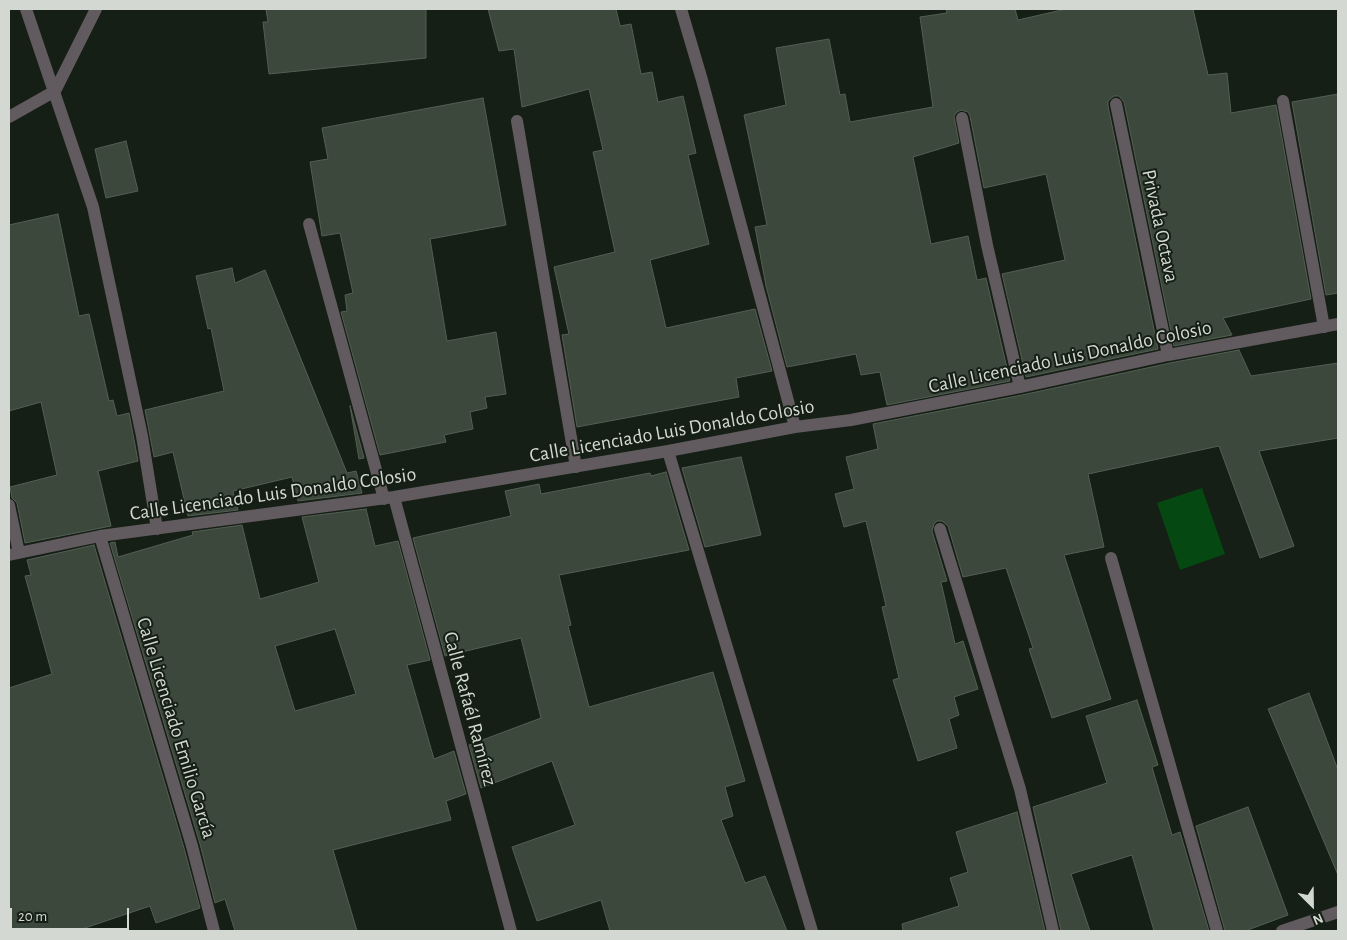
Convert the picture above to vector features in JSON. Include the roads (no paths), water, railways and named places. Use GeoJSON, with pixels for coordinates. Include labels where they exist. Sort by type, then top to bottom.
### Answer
{"type":"FeatureCollection","features":[{"type":"Feature","properties":{"kind":"street"},"geometry":{"type":"LineString","coordinates":[[26,9],[94,207],[142,436],[157,529]]}},
{"type":"Feature","properties":{"kind":"street"},"geometry":{"type":"LineString","coordinates":[[9,117],[55,91],[96,9]]}},
{"type":"Feature","properties":{"kind":"street"},"geometry":{"type":"LineString","coordinates":[[681,9],[702,80],[795,427]]}},
{"type":"Feature","properties":{"kind":"street"},"geometry":{"type":"LineString","coordinates":[[1283,102],[1324,327]]}},
{"type":"Feature","properties":{"kind":"street","name":"Privada Octava"},"geometry":{"type":"LineString","coordinates":[[1116,104],[1168,355]]}},
{"type":"Feature","properties":{"kind":"street"},"geometry":{"type":"LineString","coordinates":[[962,118],[987,245],[1020,388]]}},
{"type":"Feature","properties":{"kind":"street"},"geometry":{"type":"LineString","coordinates":[[516,121],[576,466]]}},
{"type":"Feature","properties":{"kind":"street","name":"Calle Rafaél Ramírez"},"geometry":{"type":"LineString","coordinates":[[309,224],[389,498],[511,931]]}},
{"type":"Feature","properties":{"kind":"street","name":"Calle Licenciado Luis Donaldo Colosio"},"geometry":{"type":"LineString","coordinates":[[14,554],[100,536],[389,498],[668,451],[795,427],[851,420],[1020,388],[1168,355],[1338,324]]}},
{"type":"Feature","properties":{"kind":"street"},"geometry":{"type":"LineString","coordinates":[[668,451],[812,931]]}},
{"type":"Feature","properties":{"kind":"street"},"geometry":{"type":"LineString","coordinates":[[9,505],[14,554]]}},
{"type":"Feature","properties":{"kind":"street"},"geometry":{"type":"LineString","coordinates":[[940,529],[1020,789],[1053,931]]}},
{"type":"Feature","properties":{"kind":"street","name":"Calle Licenciado Emilio García"},"geometry":{"type":"LineString","coordinates":[[100,536],[192,846],[214,931]]}},
{"type":"Feature","properties":{"kind":"street"},"geometry":{"type":"LineString","coordinates":[[1111,558],[1217,931]]}},
{"type":"Feature","properties":{"kind":"street"},"geometry":{"type":"LineString","coordinates":[[1282,931],[1338,912]]}}]}
